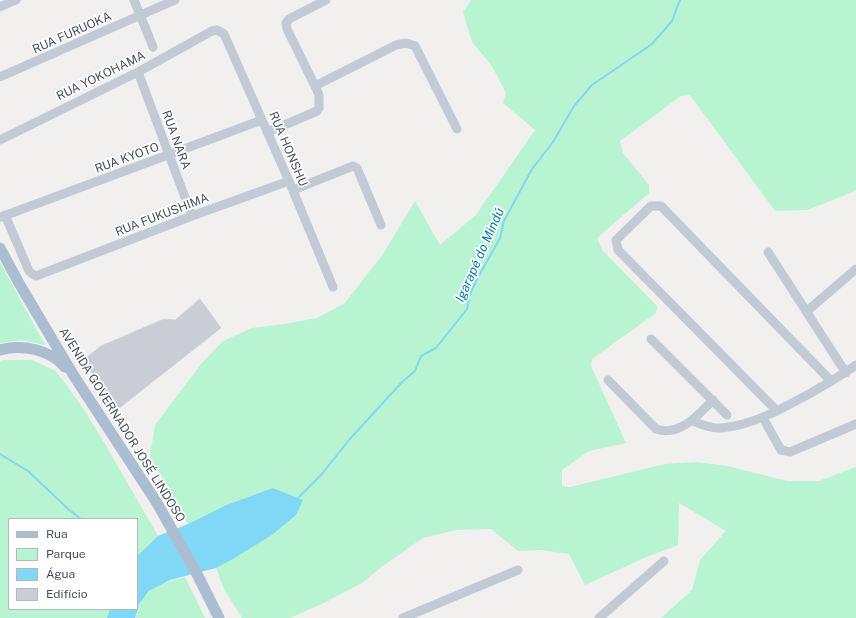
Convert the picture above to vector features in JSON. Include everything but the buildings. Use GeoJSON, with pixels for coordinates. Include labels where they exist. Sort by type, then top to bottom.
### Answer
{"type":"FeatureCollection","features":[{"type":"Feature","properties":{"kind":"main road","name":"AVENIDA GOVERNADOR JOSÉ LINDOSO"},"geometry":{"type":"LineString","coordinates":[[0,248],[20,285],[74,376],[157,503],[197,574],[219,618]]}},
{"type":"Feature","properties":{"kind":"main road"},"geometry":{"type":"LineString","coordinates":[[0,350],[28,347],[46,352],[62,362],[74,376]]}},
{"type":"Feature","properties":{"kind":"street"},"geometry":{"type":"LineString","coordinates":[[0,7],[16,0]]}},
{"type":"Feature","properties":{"kind":"street"},"geometry":{"type":"LineString","coordinates":[[134,0],[153,47]]}},
{"type":"Feature","properties":{"kind":"street","name":"RUA FURUOKA"},"geometry":{"type":"LineString","coordinates":[[0,77],[175,0]]}},
{"type":"Feature","properties":{"kind":"street"},"geometry":{"type":"LineString","coordinates":[[267,132],[317,111],[320,105],[316,86],[287,29],[286,23],[289,19],[326,0]]}},
{"type":"Feature","properties":{"kind":"street","name":"RUA HONSHU"},"geometry":{"type":"LineString","coordinates":[[212,32],[217,30],[224,34],[293,190],[333,287]]}},
{"type":"Feature","properties":{"kind":"street","name":"RUA YOKOHAMA"},"geometry":{"type":"LineString","coordinates":[[1,136],[138,72],[212,32]]}},
{"type":"Feature","properties":{"kind":"street"},"geometry":{"type":"LineString","coordinates":[[316,86],[396,45],[406,42],[415,46],[457,129]]}},
{"type":"Feature","properties":{"kind":"street","name":"RUA NARA"},"geometry":{"type":"LineString","coordinates":[[138,72],[168,156],[192,216]]}},
{"type":"Feature","properties":{"kind":"street","name":"RUA KYOTO"},"geometry":{"type":"LineString","coordinates":[[3,216],[262,120]]}},
{"type":"Feature","properties":{"kind":"street"},"geometry":{"type":"LineString","coordinates":[[293,190],[353,166],[357,168],[381,226]]}},
{"type":"Feature","properties":{"kind":"street","name":"RUA FUKUSHIMA"},"geometry":{"type":"LineString","coordinates":[[3,216],[29,271],[36,276],[192,216],[289,181]]}},
{"type":"Feature","properties":{"kind":"street"},"geometry":{"type":"LineString","coordinates":[[777,411],[618,250],[616,240],[651,206],[661,206],[831,382]]}},
{"type":"Feature","properties":{"kind":"street"},"geometry":{"type":"LineString","coordinates":[[768,252],[846,373]]}},
{"type":"Feature","properties":{"kind":"street"},"geometry":{"type":"LineString","coordinates":[[807,311],[856,269]]}},
{"type":"Feature","properties":{"kind":"street"},"geometry":{"type":"LineString","coordinates":[[651,340],[727,415]]}},
{"type":"Feature","properties":{"kind":"street"},"geometry":{"type":"LineString","coordinates":[[692,421],[707,426],[720,428],[764,418],[831,382],[856,365]]}},
{"type":"Feature","properties":{"kind":"street"},"geometry":{"type":"LineString","coordinates":[[608,380],[656,429],[662,431],[677,428],[692,421],[713,400]]}},
{"type":"Feature","properties":{"kind":"street"},"geometry":{"type":"LineString","coordinates":[[764,418],[781,450],[785,452],[790,452],[856,424]]}},
{"type":"Feature","properties":{"kind":"street"},"geometry":{"type":"LineString","coordinates":[[593,618],[602,615],[664,561]]}},
{"type":"Feature","properties":{"kind":"street"},"geometry":{"type":"LineString","coordinates":[[403,618],[518,570]]}},
{"type":"Feature","properties":{"kind":"green space"},"geometry":{"type":"Polygon","coordinates":[[[471,0],[856,0],[856,191],[807,210],[775,211],[690,95],[681,96],[620,141],[623,153],[649,185],[649,193],[597,238],[602,250],[657,306],[656,313],[592,359],[591,366],[626,443],[589,451],[562,470],[562,486],[570,487],[665,464],[696,462],[727,466],[787,481],[819,481],[856,467],[856,618],[661,618],[692,590],[700,560],[726,531],[679,503],[678,545],[644,558],[585,585],[569,554],[541,550],[518,551],[491,529],[456,530],[423,538],[384,565],[362,583],[324,603],[290,618],[242,618],[225,591],[216,568],[277,530],[296,515],[224,506],[188,524],[150,456],[155,425],[201,364],[223,341],[252,328],[317,318],[345,303],[383,254],[415,201],[440,245],[476,215],[535,130],[503,103],[506,93],[492,66],[472,42],[463,12],[471,0]]]}},
{"type":"Feature","properties":{"kind":"green space"},"geometry":{"type":"Polygon","coordinates":[[[0,262],[45,345],[21,340],[0,343],[0,262]]]}},
{"type":"Feature","properties":{"kind":"green space"},"geometry":{"type":"Polygon","coordinates":[[[3,360],[32,360],[56,371],[83,408],[158,536],[138,555],[138,518],[8,518],[8,610],[110,610],[107,618],[0,618],[0,362],[3,360]]]}},
{"type":"Feature","properties":{"kind":"green space"},"geometry":{"type":"Polygon","coordinates":[[[185,577],[205,618],[135,618],[139,605],[144,597],[154,589],[172,580],[185,577]]]}},
{"type":"Feature","properties":{"kind":"water"},"geometry":{"type":"Polygon","coordinates":[[[273,488],[303,500],[296,515],[272,535],[216,568],[170,580],[149,591],[138,608],[138,555],[158,536],[188,524],[224,506],[273,488]]]}},
{"type":"Feature","properties":{"kind":"water"},"geometry":{"type":"Polygon","coordinates":[[[110,610],[137,610],[135,618],[107,618],[110,610]]]}},
{"type":"Feature","properties":{"kind":"waterway","name":"Igarapé do Mindú"},"geometry":{"type":"LineString","coordinates":[[297,499],[322,474],[349,440],[402,382],[415,371],[421,356],[436,348],[467,309],[470,294],[500,238],[504,221],[532,169],[553,142],[574,106],[592,85],[652,44],[672,21],[680,0]]}},
{"type":"Feature","properties":{"kind":"waterway"},"geometry":{"type":"LineString","coordinates":[[0,454],[28,471],[68,509],[80,518]]}}]}
